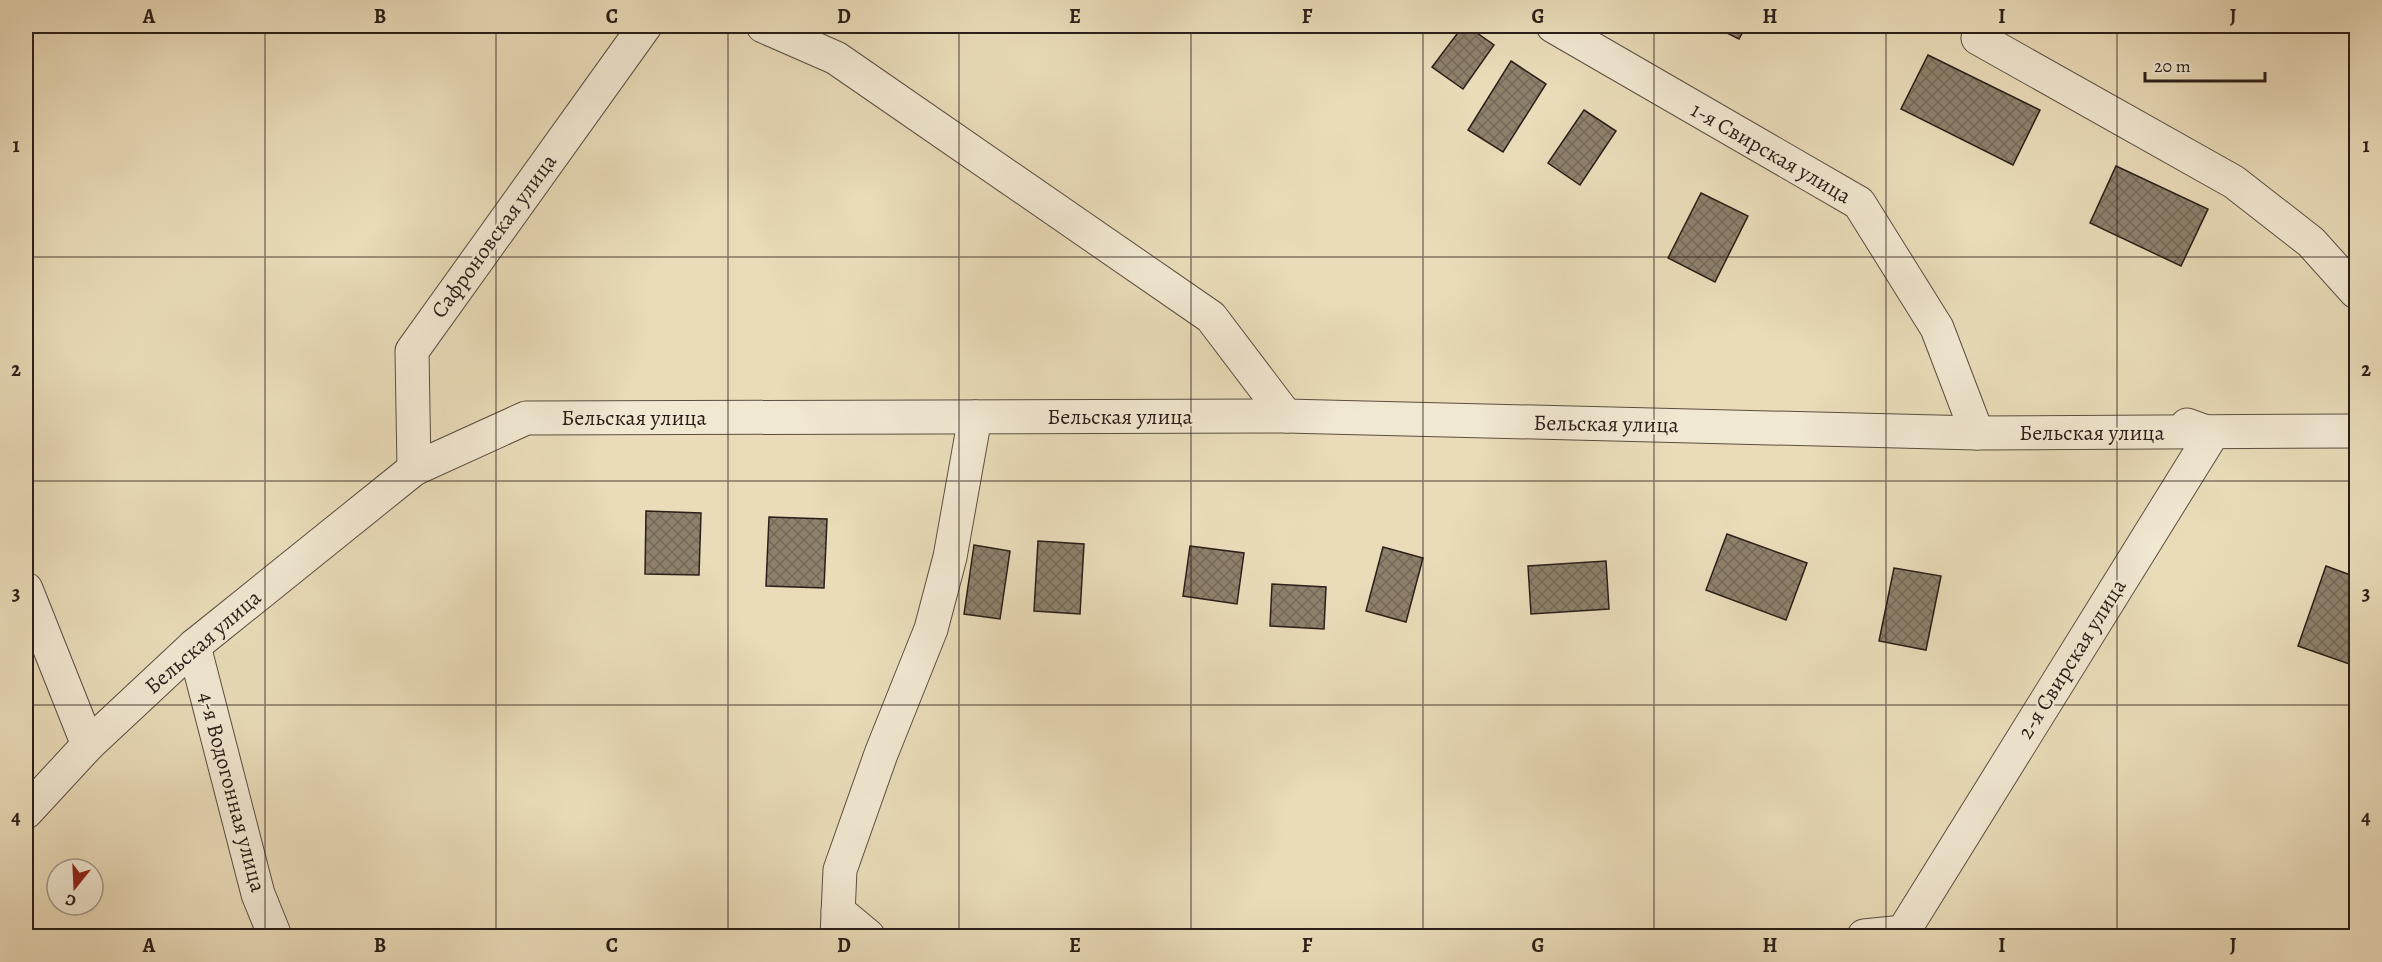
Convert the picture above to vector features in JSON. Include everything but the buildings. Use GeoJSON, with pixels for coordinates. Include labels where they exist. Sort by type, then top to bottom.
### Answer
{"type":"FeatureCollection","features":[{"type":"Feature","properties":{"kind":"street","name":"Сафроновская улица"},"geometry":{"type":"LineString","coordinates":[[414,469],[412,351],[645,26]]}},
{"type":"Feature","properties":{"kind":"street"},"geometry":{"type":"LineString","coordinates":[[763,26],[836,58],[1211,317],[1286,416]]}},
{"type":"Feature","properties":{"kind":"street","name":"1-я Свирская улица"},"geometry":{"type":"LineString","coordinates":[[1553,26],[1859,202],[1937,328],[1977,433]]}},
{"type":"Feature","properties":{"kind":"street"},"geometry":{"type":"LineString","coordinates":[[1978,38],[2234,182],[2311,243],[2356,292]]}},
{"type":"Feature","properties":{"kind":"street","name":"Бельская улица"},"geometry":{"type":"LineString","coordinates":[[26,812],[88,745],[194,645],[414,469],[526,418],[1286,416],[1977,433],[2212,434],[2356,431]]}},
{"type":"Feature","properties":{"kind":"street"},"geometry":{"type":"LineString","coordinates":[[2160,416],[2212,434]]}},
{"type":"Feature","properties":{"kind":"street"},"geometry":{"type":"LineString","coordinates":[[868,936],[837,924],[840,870],[931,629],[950,557],[975,417]]}},
{"type":"Feature","properties":{"kind":"street","name":"2-я Свирская улица"},"geometry":{"type":"LineString","coordinates":[[1864,936],[1904,934],[2212,434]]}},
{"type":"Feature","properties":{"kind":"street"},"geometry":{"type":"LineString","coordinates":[[26,589],[88,745]]}},
{"type":"Feature","properties":{"kind":"street","name":"4-я Водогонная улица"},"geometry":{"type":"LineString","coordinates":[[194,645],[258,894],[275,936]]}}]}
